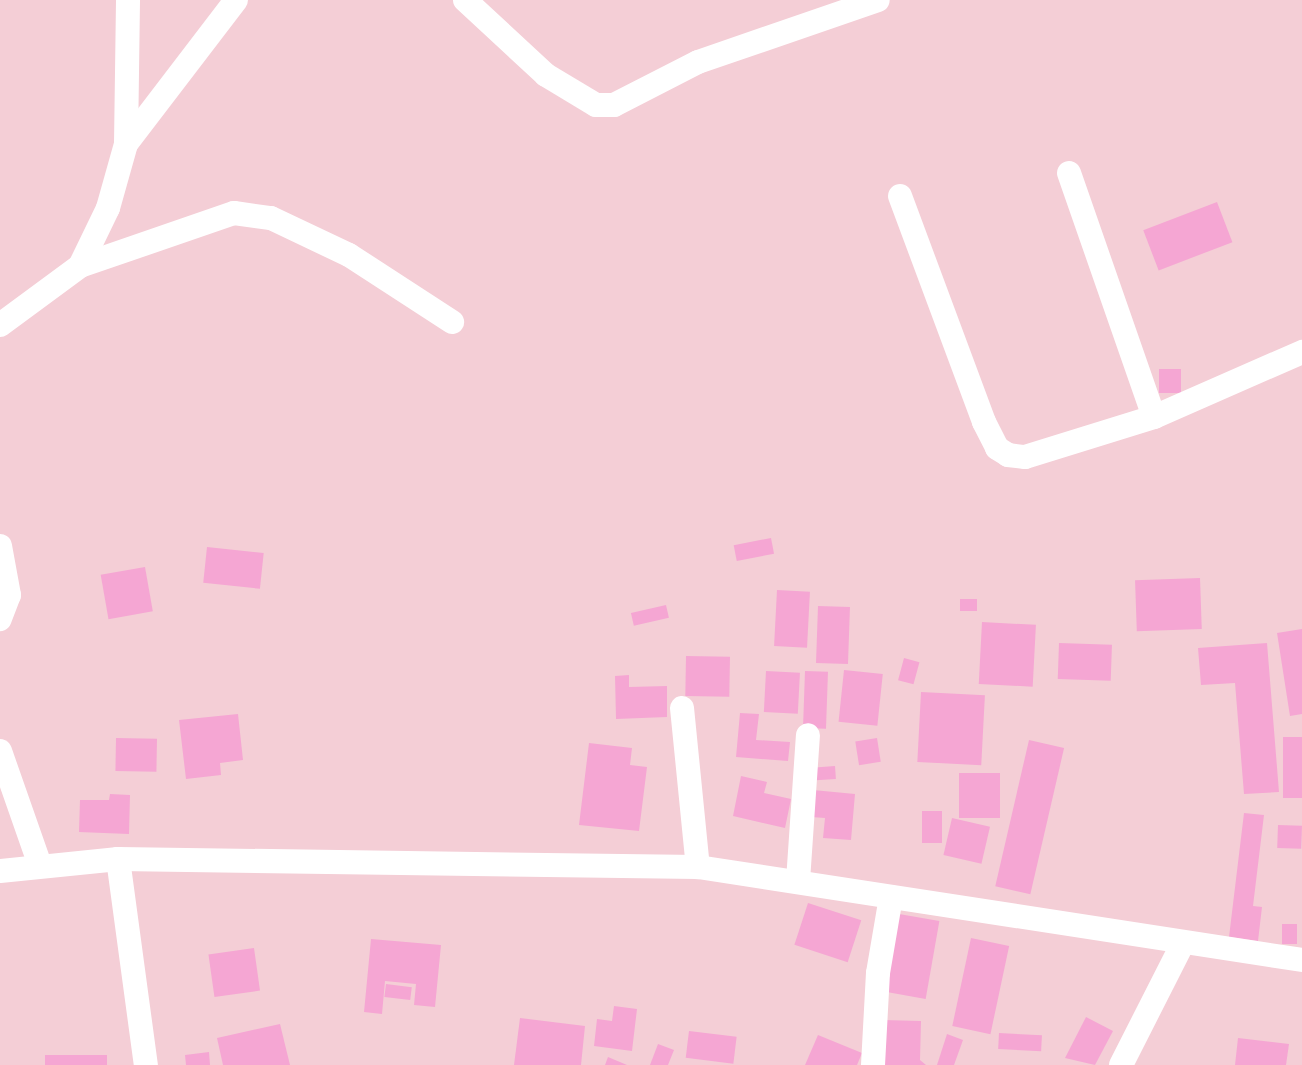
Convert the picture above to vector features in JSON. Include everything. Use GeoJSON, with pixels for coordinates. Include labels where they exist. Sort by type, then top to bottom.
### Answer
{"type":"FeatureCollection","features":[{"type":"Feature","properties":{"kind":"street"},"geometry":{"type":"LineString","coordinates":[[80,266],[108,208],[126,144],[129,0]]}},
{"type":"Feature","properties":{"kind":"street"},"geometry":{"type":"LineString","coordinates":[[126,144],[236,0]]}},
{"type":"Feature","properties":{"kind":"street"},"geometry":{"type":"LineString","coordinates":[[465,0],[546,75],[596,105],[614,105],[698,62],[878,0]]}},
{"type":"Feature","properties":{"kind":"street"},"geometry":{"type":"LineString","coordinates":[[1069,173],[1154,417]]}},
{"type":"Feature","properties":{"kind":"street"},"geometry":{"type":"LineString","coordinates":[[900,196],[997,448],[1025,457],[1154,417],[1302,352]]}},
{"type":"Feature","properties":{"kind":"street"},"geometry":{"type":"LineString","coordinates":[[0,325],[80,266],[234,213],[271,218],[349,255],[452,322]]}},
{"type":"Feature","properties":{"kind":"street"},"geometry":{"type":"LineString","coordinates":[[0,546],[9,595],[0,619]]}},
{"type":"Feature","properties":{"kind":"street"},"geometry":{"type":"LineString","coordinates":[[682,708],[698,867]]}},
{"type":"Feature","properties":{"kind":"street"},"geometry":{"type":"LineString","coordinates":[[798,881],[808,735]]}},
{"type":"Feature","properties":{"kind":"street"},"geometry":{"type":"LineString","coordinates":[[0,751],[40,865]]}},
{"type":"Feature","properties":{"kind":"street"},"geometry":{"type":"LineString","coordinates":[[118,859],[146,1065]]}},
{"type":"Feature","properties":{"kind":"street"},"geometry":{"type":"LineString","coordinates":[[0,871],[40,865],[118,859],[698,867],[798,881],[1182,945],[1302,960]]}},
{"type":"Feature","properties":{"kind":"street"},"geometry":{"type":"LineString","coordinates":[[873,1065],[878,973],[891,897]]}},
{"type":"Feature","properties":{"kind":"street"},"geometry":{"type":"LineString","coordinates":[[1121,1065],[1182,945]]}},
{"type":"Feature","properties":{"kind":"building"},"geometry":{"type":"Polygon","coordinates":[[[1217,202],[1232,242],[1159,270],[1143,230],[1217,202]]]}},
{"type":"Feature","properties":{"kind":"building"},"geometry":{"type":"Polygon","coordinates":[[[1159,369],[1181,369],[1181,393],[1159,393],[1159,369]]]}},
{"type":"Feature","properties":{"kind":"building"},"geometry":{"type":"Polygon","coordinates":[[[771,538],[774,554],[737,561],[734,545],[771,538]]]}},
{"type":"Feature","properties":{"kind":"building"},"geometry":{"type":"Polygon","coordinates":[[[207,547],[264,553],[260,589],[203,583],[207,547]]]}},
{"type":"Feature","properties":{"kind":"building"},"geometry":{"type":"Polygon","coordinates":[[[145,567],[153,611],[108,619],[101,575],[145,567]]]}},
{"type":"Feature","properties":{"kind":"building"},"geometry":{"type":"Polygon","coordinates":[[[1200,578],[1202,629],[1137,631],[1135,580],[1200,578]]]}},
{"type":"Feature","properties":{"kind":"building"},"geometry":{"type":"Polygon","coordinates":[[[777,590],[810,592],[807,648],[774,646],[777,590]]]}},
{"type":"Feature","properties":{"kind":"building"},"geometry":{"type":"Polygon","coordinates":[[[960,599],[977,599],[977,611],[960,611],[960,599]]]}},
{"type":"Feature","properties":{"kind":"building"},"geometry":{"type":"Polygon","coordinates":[[[666,605],[669,618],[634,626],[631,613],[666,605]]]}},
{"type":"Feature","properties":{"kind":"building"},"geometry":{"type":"Polygon","coordinates":[[[818,606],[850,607],[848,664],[816,663],[818,606]]]}},
{"type":"Feature","properties":{"kind":"building"},"geometry":{"type":"Polygon","coordinates":[[[982,622],[1036,625],[1033,687],[979,684],[982,622]]]}},
{"type":"Feature","properties":{"kind":"building"},"geometry":{"type":"Polygon","coordinates":[[[1302,629],[1302,714],[1290,716],[1277,633],[1302,629]]]}},
{"type":"Feature","properties":{"kind":"building"},"geometry":{"type":"Polygon","coordinates":[[[1059,643],[1112,645],[1111,681],[1058,679],[1059,643]]]}},
{"type":"Feature","properties":{"kind":"building"},"geometry":{"type":"Polygon","coordinates":[[[1267,643],[1279,792],[1244,794],[1235,683],[1201,685],[1198,648],[1267,643]]]}},
{"type":"Feature","properties":{"kind":"building"},"geometry":{"type":"Polygon","coordinates":[[[686,656],[730,657],[729,697],[685,696],[686,656]]]}},
{"type":"Feature","properties":{"kind":"building"},"geometry":{"type":"Polygon","coordinates":[[[904,658],[919,662],[914,684],[898,680],[904,658]]]}},
{"type":"Feature","properties":{"kind":"building"},"geometry":{"type":"Polygon","coordinates":[[[844,670],[883,674],[877,726],[839,722],[844,670]]]}},
{"type":"Feature","properties":{"kind":"building"},"geometry":{"type":"Polygon","coordinates":[[[766,671],[800,673],[798,714],[764,712],[766,671]]]}},
{"type":"Feature","properties":{"kind":"building"},"geometry":{"type":"Polygon","coordinates":[[[805,671],[828,672],[826,729],[803,728],[805,671]]]}},
{"type":"Feature","properties":{"kind":"building"},"geometry":{"type":"Polygon","coordinates":[[[629,675],[629,687],[667,686],[667,717],[616,719],[615,676],[629,675]]]}},
{"type":"Feature","properties":{"kind":"building"},"geometry":{"type":"Polygon","coordinates":[[[921,692],[985,695],[981,765],[917,762],[921,692]]]}},
{"type":"Feature","properties":{"kind":"building"},"geometry":{"type":"Polygon","coordinates":[[[740,713],[759,714],[756,740],[790,742],[788,761],[736,757],[740,713]]]}},
{"type":"Feature","properties":{"kind":"building"},"geometry":{"type":"Polygon","coordinates":[[[238,714],[243,760],[220,763],[221,775],[186,779],[179,720],[238,714]]]}},
{"type":"Feature","properties":{"kind":"building"},"geometry":{"type":"Polygon","coordinates":[[[1283,737],[1302,737],[1302,798],[1283,798],[1283,737]]]}},
{"type":"Feature","properties":{"kind":"building"},"geometry":{"type":"Polygon","coordinates":[[[116,738],[157,739],[156,772],[115,771],[116,738]]]}},
{"type":"Feature","properties":{"kind":"building"},"geometry":{"type":"Polygon","coordinates":[[[877,738],[881,762],[859,765],[855,741],[877,738]]]}},
{"type":"Feature","properties":{"kind":"building"},"geometry":{"type":"Polygon","coordinates":[[[1029,740],[1064,748],[1030,894],[995,886],[1029,740]]]}},
{"type":"Feature","properties":{"kind":"building"},"geometry":{"type":"Polygon","coordinates":[[[589,743],[632,748],[630,765],[647,767],[639,831],[579,825],[589,743]]]}},
{"type":"Feature","properties":{"kind":"building"},"geometry":{"type":"Polygon","coordinates":[[[835,766],[836,779],[816,780],[815,767],[835,766]]]}},
{"type":"Feature","properties":{"kind":"building"},"geometry":{"type":"Polygon","coordinates":[[[959,773],[1000,773],[1000,818],[959,818],[959,773]]]}},
{"type":"Feature","properties":{"kind":"building"},"geometry":{"type":"Polygon","coordinates":[[[741,776],[767,782],[764,793],[791,799],[785,828],[733,816],[741,776]]]}},
{"type":"Feature","properties":{"kind":"building"},"geometry":{"type":"Polygon","coordinates":[[[813,790],[855,794],[851,840],[823,838],[825,818],[811,817],[813,790]]]}},
{"type":"Feature","properties":{"kind":"building"},"geometry":{"type":"Polygon","coordinates":[[[110,794],[130,795],[129,834],[79,832],[80,800],[109,800],[110,794]]]}},
{"type":"Feature","properties":{"kind":"building"},"geometry":{"type":"Polygon","coordinates":[[[922,811],[942,811],[942,843],[922,843],[922,811]]]}},
{"type":"Feature","properties":{"kind":"building"},"geometry":{"type":"Polygon","coordinates":[[[1244,813],[1264,815],[1253,906],[1262,907],[1258,941],[1229,937],[1244,813]]]}},
{"type":"Feature","properties":{"kind":"building"},"geometry":{"type":"Polygon","coordinates":[[[952,818],[990,827],[981,864],[943,855],[952,818]]]}},
{"type":"Feature","properties":{"kind":"building"},"geometry":{"type":"Polygon","coordinates":[[[1278,825],[1302,826],[1301,849],[1277,848],[1278,825]]]}},
{"type":"Feature","properties":{"kind":"building"},"geometry":{"type":"Polygon","coordinates":[[[808,903],[861,920],[848,962],[794,945],[808,903]]]}},
{"type":"Feature","properties":{"kind":"building"},"geometry":{"type":"Polygon","coordinates":[[[899,914],[939,921],[926,999],[885,992],[899,914]]]}},
{"type":"Feature","properties":{"kind":"building"},"geometry":{"type":"Polygon","coordinates":[[[1282,924],[1297,924],[1297,944],[1282,944],[1282,924]]]}},
{"type":"Feature","properties":{"kind":"building"},"geometry":{"type":"Polygon","coordinates":[[[971,938],[1009,946],[990,1034],[952,1026],[971,938]]]}},
{"type":"Feature","properties":{"kind":"building"},"geometry":{"type":"Polygon","coordinates":[[[371,939],[441,945],[435,1007],[414,1005],[416,984],[385,981],[382,1014],[364,1012],[371,939]]]}},
{"type":"Feature","properties":{"kind":"building"},"geometry":{"type":"Polygon","coordinates":[[[254,948],[260,991],[214,997],[208,954],[254,948]]]}},
{"type":"Feature","properties":{"kind":"building"},"geometry":{"type":"Polygon","coordinates":[[[386,984],[412,987],[410,1000],[384,997],[386,984]]]}},
{"type":"Feature","properties":{"kind":"building"},"geometry":{"type":"Polygon","coordinates":[[[614,1006],[637,1009],[632,1051],[594,1046],[597,1019],[612,1021],[614,1006]]]}},
{"type":"Feature","properties":{"kind":"building"},"geometry":{"type":"Polygon","coordinates":[[[1086,1017],[1113,1031],[1095,1065],[1065,1058],[1086,1017]]]}},
{"type":"Feature","properties":{"kind":"building"},"geometry":{"type":"Polygon","coordinates":[[[520,1018],[585,1026],[581,1065],[514,1065],[520,1018]]]}},
{"type":"Feature","properties":{"kind":"building"},"geometry":{"type":"Polygon","coordinates":[[[883,1020],[921,1021],[920,1060],[926,1065],[882,1065],[883,1020]]]}},
{"type":"Feature","properties":{"kind":"building"},"geometry":{"type":"Polygon","coordinates":[[[280,1024],[290,1065],[223,1065],[217,1038],[280,1024]]]}},
{"type":"Feature","properties":{"kind":"building"},"geometry":{"type":"Polygon","coordinates":[[[689,1031],[737,1037],[733,1064],[686,1058],[689,1031]]]}},
{"type":"Feature","properties":{"kind":"building"},"geometry":{"type":"Polygon","coordinates":[[[999,1033],[1042,1035],[1041,1051],[998,1049],[999,1033]]]}},
{"type":"Feature","properties":{"kind":"building"},"geometry":{"type":"Polygon","coordinates":[[[947,1034],[963,1040],[954,1065],[937,1065],[947,1034]]]}},
{"type":"Feature","properties":{"kind":"building"},"geometry":{"type":"Polygon","coordinates":[[[818,1035],[862,1053],[857,1065],[805,1065],[818,1035]]]}},
{"type":"Feature","properties":{"kind":"building"},"geometry":{"type":"Polygon","coordinates":[[[1238,1038],[1289,1044],[1286,1065],[1235,1065],[1238,1038]]]}},
{"type":"Feature","properties":{"kind":"building"},"geometry":{"type":"Polygon","coordinates":[[[658,1044],[674,1050],[668,1065],[650,1065],[658,1044]]]}},
{"type":"Feature","properties":{"kind":"building"},"geometry":{"type":"Polygon","coordinates":[[[209,1052],[210,1065],[186,1065],[185,1055],[209,1052]]]}},
{"type":"Feature","properties":{"kind":"building"},"geometry":{"type":"Polygon","coordinates":[[[45,1055],[107,1055],[107,1065],[45,1065],[45,1055]]]}},
{"type":"Feature","properties":{"kind":"building"},"geometry":{"type":"Polygon","coordinates":[[[608,1057],[627,1065],[605,1065],[608,1057]]]}}]}
